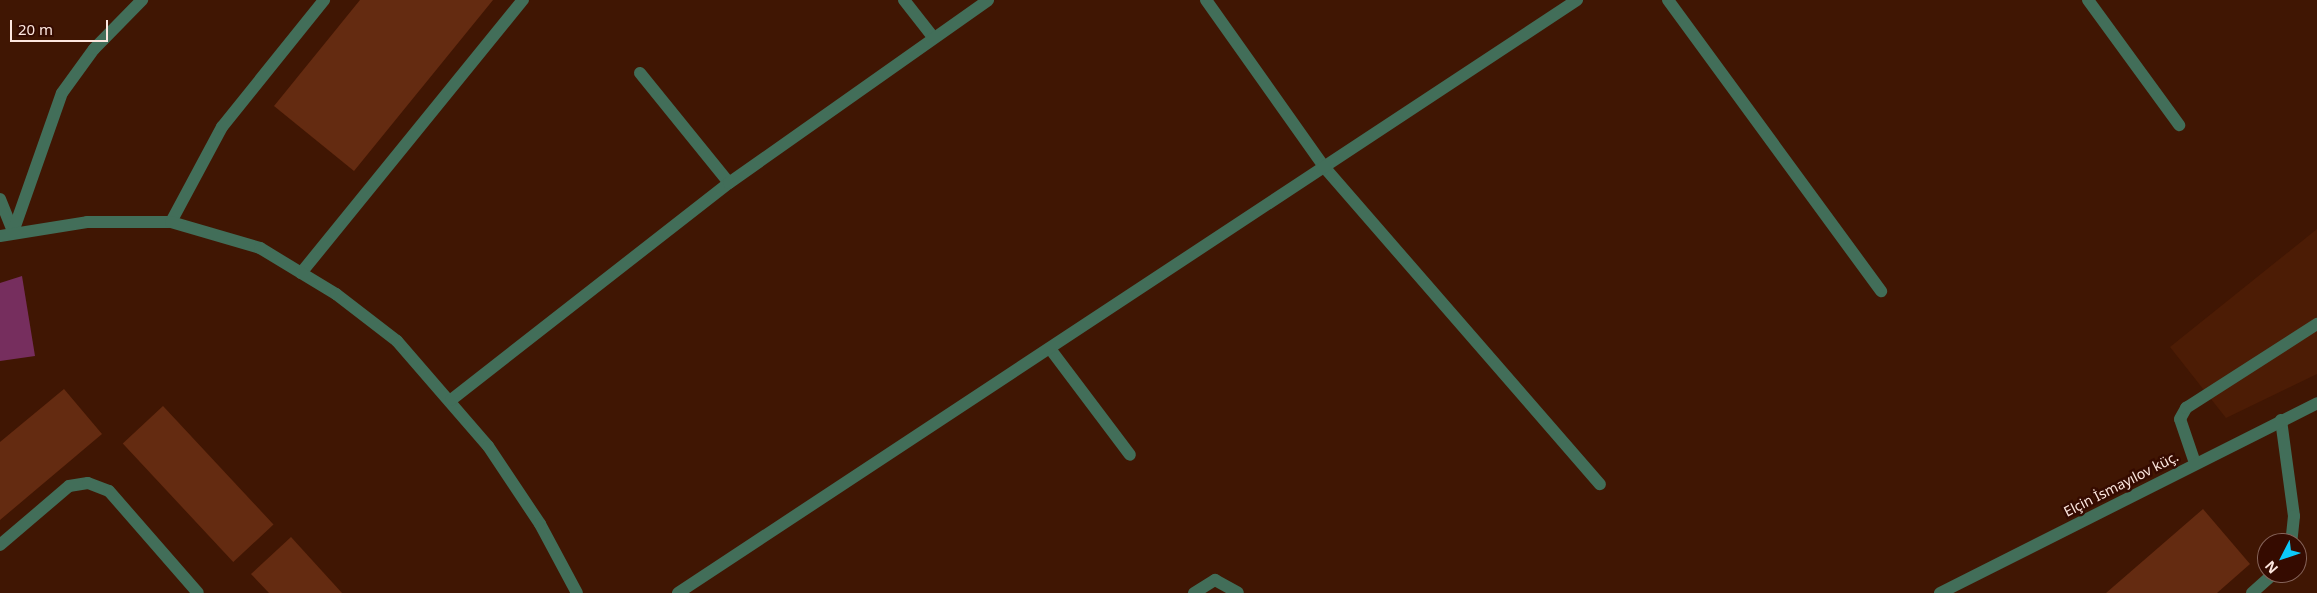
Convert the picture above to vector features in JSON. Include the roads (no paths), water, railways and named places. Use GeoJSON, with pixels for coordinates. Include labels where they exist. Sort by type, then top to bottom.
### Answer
{"type":"FeatureCollection","features":[{"type":"Feature","properties":{"kind":"street"},"geometry":{"type":"LineString","coordinates":[[13,232],[62,93],[94,49],[142,0]]}},
{"type":"Feature","properties":{"kind":"street"},"geometry":{"type":"LineString","coordinates":[[171,222],[222,127],[324,0]]}},
{"type":"Feature","properties":{"kind":"street"},"geometry":{"type":"LineString","coordinates":[[301,272],[523,0]]}},
{"type":"Feature","properties":{"kind":"street"},"geometry":{"type":"LineString","coordinates":[[904,0],[933,36]]}},
{"type":"Feature","properties":{"kind":"street"},"geometry":{"type":"LineString","coordinates":[[451,400],[729,183],[933,36],[988,0]]}},
{"type":"Feature","properties":{"kind":"street"},"geometry":{"type":"LineString","coordinates":[[1206,0],[1325,168],[1600,484]]}},
{"type":"Feature","properties":{"kind":"street"},"geometry":{"type":"LineString","coordinates":[[678,593],[1051,350],[1577,0]]}},
{"type":"Feature","properties":{"kind":"street"},"geometry":{"type":"LineString","coordinates":[[1668,0],[1881,291]]}},
{"type":"Feature","properties":{"kind":"street"},"geometry":{"type":"LineString","coordinates":[[2088,0],[2179,125]]}},
{"type":"Feature","properties":{"kind":"street"},"geometry":{"type":"LineString","coordinates":[[640,73],[729,183]]}},
{"type":"Feature","properties":{"kind":"street"},"geometry":{"type":"LineString","coordinates":[[0,200],[13,232]]}},
{"type":"Feature","properties":{"kind":"street"},"geometry":{"type":"LineString","coordinates":[[0,236],[13,232],[86,222],[171,222],[260,248],[301,272],[397,341],[451,400],[540,524],[577,593]]}},
{"type":"Feature","properties":{"kind":"street"},"geometry":{"type":"LineString","coordinates":[[2194,463],[2180,419],[2186,408],[2317,324]]}},
{"type":"Feature","properties":{"kind":"street"},"geometry":{"type":"LineString","coordinates":[[1051,350],[1130,455]]}},
{"type":"Feature","properties":{"kind":"street","name":"Elçin İsmayılov küç."},"geometry":{"type":"LineString","coordinates":[[1940,593],[2317,402]]}},
{"type":"Feature","properties":{"kind":"street"},"geometry":{"type":"LineString","coordinates":[[2281,420],[2294,516],[2292,533]]}},
{"type":"Feature","properties":{"kind":"street"},"geometry":{"type":"LineString","coordinates":[[0,545],[69,486],[88,484],[109,491],[198,593]]}},
{"type":"Feature","properties":{"kind":"street"},"geometry":{"type":"LineString","coordinates":[[1194,593],[1215,580],[1238,593]]}},
{"type":"Feature","properties":{"kind":"street"},"geometry":{"type":"LineString","coordinates":[[2252,593],[2263,583]]}}]}
